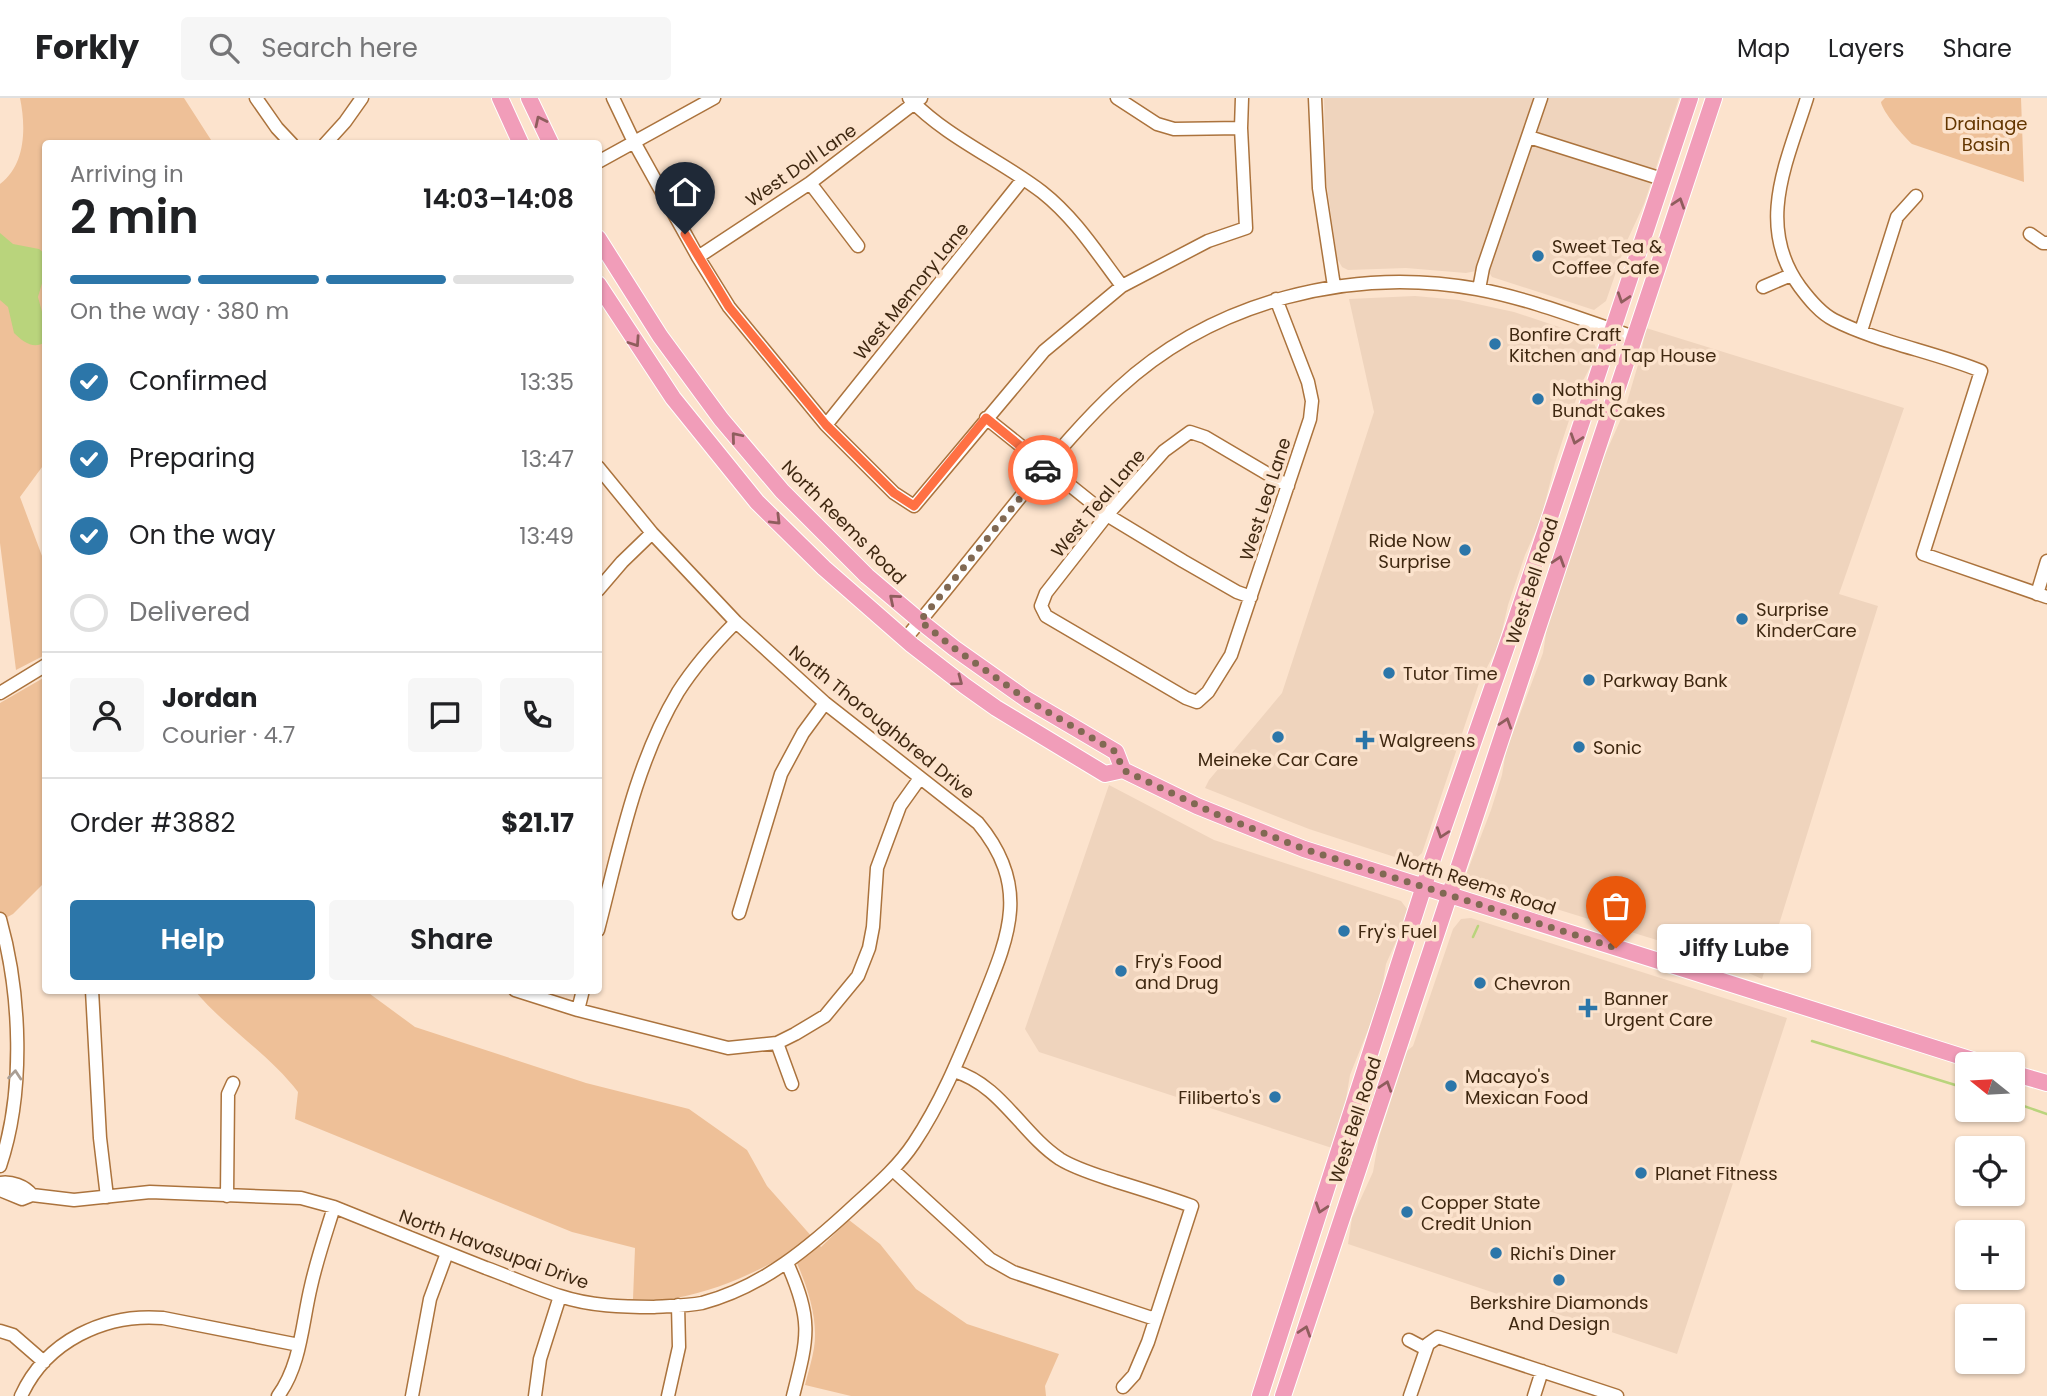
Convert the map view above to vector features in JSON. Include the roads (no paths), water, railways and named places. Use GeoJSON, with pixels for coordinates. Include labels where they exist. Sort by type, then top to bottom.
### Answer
{"type":"FeatureCollection","features":[{"type":"Feature","properties":{"kind":"main road"},"geometry":{"type":"LineString","coordinates":[[500,98],[519,140]]}},
{"type":"Feature","properties":{"kind":"main road"},"geometry":{"type":"LineString","coordinates":[[528,98],[549,140]]}},
{"type":"Feature","properties":{"kind":"main road","name":"West Bell Road"},"geometry":{"type":"LineString","coordinates":[[1283,1396],[1714,98]]}},
{"type":"Feature","properties":{"kind":"main road","name":"West Bell Road"},"geometry":{"type":"LineString","coordinates":[[1260,1396],[1424,887],[1537,558],[1662,179],[1685,99]]}},
{"type":"Feature","properties":{"kind":"main road","name":"North Reems Road"},"geometry":{"type":"LineString","coordinates":[[602,244],[660,336],[721,419],[782,491],[867,576],[920,621],[1026,699],[1116,752],[1123,770]]}},
{"type":"Feature","properties":{"kind":"main road","name":"North Reems Road"},"geometry":{"type":"LineString","coordinates":[[602,290],[673,398],[757,502],[824,568],[905,639],[996,708],[1105,774],[1123,770],[1197,806],[1269,836],[1955,1055]]}},
{"type":"Feature","properties":{"kind":"main road"},"geometry":{"type":"LineString","coordinates":[[1537,558],[1542,572],[1532,612],[1538,626]]}},
{"type":"Feature","properties":{"kind":"main road"},"geometry":{"type":"LineString","coordinates":[[1514,625],[1523,635],[1514,665],[1517,687]]}},
{"type":"Feature","properties":{"kind":"main road"},"geometry":{"type":"LineString","coordinates":[[2025,1077],[2047,1083]]}},
{"type":"Feature","properties":{"kind":"main road"},"geometry":{"type":"LineString","coordinates":[[1342,1143],[1365,1151]]}},
{"type":"Feature","properties":{"kind":"street"},"geometry":{"type":"LineString","coordinates":[[256,98],[288,140]]}},
{"type":"Feature","properties":{"kind":"street"},"geometry":{"type":"LineString","coordinates":[[329,140],[362,98]]}},
{"type":"Feature","properties":{"kind":"street"},"geometry":{"type":"LineString","coordinates":[[613,98],[634,142],[729,307],[826,425],[894,493],[914,506],[1044,351],[1122,286],[1208,241],[1246,228],[1242,98]]}},
{"type":"Feature","properties":{"kind":"street"},"geometry":{"type":"LineString","coordinates":[[602,160],[714,98]]}},
{"type":"Feature","properties":{"kind":"street"},"geometry":{"type":"LineString","coordinates":[[1117,98],[1157,124],[1174,129],[1241,128]]}},
{"type":"Feature","properties":{"kind":"street"},"geometry":{"type":"LineString","coordinates":[[1315,98],[1319,188],[1334,286]]}},
{"type":"Feature","properties":{"kind":"street"},"geometry":{"type":"LineString","coordinates":[[1479,289],[1483,268],[1541,98]]}},
{"type":"Feature","properties":{"kind":"street"},"geometry":{"type":"LineString","coordinates":[[1807,98],[1777,201],[1776,216],[1781,249],[1791,275],[1806,295],[1832,319],[1981,371],[1923,554],[2042,595],[2047,561]]}},
{"type":"Feature","properties":{"kind":"street"},"geometry":{"type":"LineString","coordinates":[[915,100],[945,129],[1040,190],[1067,213],[1122,286]]}},
{"type":"Feature","properties":{"kind":"street","name":"West Doll Lane"},"geometry":{"type":"LineString","coordinates":[[698,257],[810,183],[915,100]]}},
{"type":"Feature","properties":{"kind":"street"},"geometry":{"type":"LineString","coordinates":[[1529,137],[1662,179]]}},
{"type":"Feature","properties":{"kind":"street","name":"West Memory Lane"},"geometry":{"type":"LineString","coordinates":[[826,425],[1023,179]]}},
{"type":"Feature","properties":{"kind":"street"},"geometry":{"type":"LineString","coordinates":[[810,183],[858,246]]}},
{"type":"Feature","properties":{"kind":"street"},"geometry":{"type":"LineString","coordinates":[[1861,331],[1897,217],[1916,195]]}},
{"type":"Feature","properties":{"kind":"street"},"geometry":{"type":"LineString","coordinates":[[2030,234],[2047,243]]}},
{"type":"Feature","properties":{"kind":"street"},"geometry":{"type":"LineString","coordinates":[[1763,287],[1791,275]]}},
{"type":"Feature","properties":{"kind":"street"},"geometry":{"type":"LineString","coordinates":[[905,639],[1079,428],[1118,388],[1154,360],[1196,333],[1276,299],[1334,286],[1415,282],[1479,289],[1507,296],[1634,337]]}},
{"type":"Feature","properties":{"kind":"street","name":"West Lea Lane"},"geometry":{"type":"LineString","coordinates":[[1197,702],[1208,692],[1231,655],[1310,419],[1312,401],[1308,382],[1276,299]]}},
{"type":"Feature","properties":{"kind":"street"},"geometry":{"type":"LineString","coordinates":[[986,418],[1107,515],[1237,592],[1251,597]]}},
{"type":"Feature","properties":{"kind":"street","name":"West Teal Lane"},"geometry":{"type":"LineString","coordinates":[[1197,702],[1046,616],[1041,606],[1046,593],[1107,515],[1164,452],[1190,432],[1205,437],[1288,486]]}},
{"type":"Feature","properties":{"kind":"street","name":"North Thoroughbred Drive"},"geometry":{"type":"LineString","coordinates":[[602,472],[652,533],[736,622],[825,703],[978,823],[992,840],[1010,892]]}},
{"type":"Feature","properties":{"kind":"street"},"geometry":{"type":"LineString","coordinates":[[602,585],[652,533]]}},
{"type":"Feature","properties":{"kind":"street"},"geometry":{"type":"LineString","coordinates":[[602,915],[643,766],[659,730],[685,683],[736,622]]}},
{"type":"Feature","properties":{"kind":"street"},"geometry":{"type":"LineString","coordinates":[[0,693],[42,667]]}},
{"type":"Feature","properties":{"kind":"street"},"geometry":{"type":"LineString","coordinates":[[739,913],[781,774],[803,733],[825,703]]}},
{"type":"Feature","properties":{"kind":"street"},"geometry":{"type":"LineString","coordinates":[[528,994],[578,1010],[720,1046],[752,1047],[777,1043],[825,1016],[858,976],[869,948],[873,927],[877,867],[900,806],[920,778]]}},
{"type":"Feature","properties":{"kind":"street","name":"North Havasupai Drive"},"geometry":{"type":"LineString","coordinates":[[0,1190],[22,1199],[32,1195],[74,1200],[150,1192],[301,1198],[334,1206],[560,1296],[608,1306],[701,1303],[763,1278],[788,1263],[893,1170],[939,1103],[954,1071],[1004,949],[1010,924],[1010,892]]}},
{"type":"Feature","properties":{"kind":"street"},"geometry":{"type":"LineString","coordinates":[[0,919],[10,959],[17,1029],[12,1116],[0,1167]]}},
{"type":"Feature","properties":{"kind":"street"},"geometry":{"type":"LineString","coordinates":[[92,994],[100,1138],[107,1197]]}},
{"type":"Feature","properties":{"kind":"street"},"geometry":{"type":"LineString","coordinates":[[578,1010],[582,994]]}},
{"type":"Feature","properties":{"kind":"street"},"geometry":{"type":"LineString","coordinates":[[777,1043],[792,1084]]}},
{"type":"Feature","properties":{"kind":"street"},"geometry":{"type":"LineString","coordinates":[[954,1071],[971,1076],[987,1087],[1063,1161],[1192,1206],[1134,1375],[1123,1387]]}},
{"type":"Feature","properties":{"kind":"street"},"geometry":{"type":"LineString","coordinates":[[227,1196],[228,1094],[233,1083]]}},
{"type":"Feature","properties":{"kind":"street"},"geometry":{"type":"LineString","coordinates":[[893,1170],[990,1259],[1013,1272],[1155,1319]]}},
{"type":"Feature","properties":{"kind":"street","name":"North Havasupai Drive"},"geometry":{"type":"LineString","coordinates":[[0,1183],[7,1182],[26,1188],[32,1195]]}},
{"type":"Feature","properties":{"kind":"street"},"geometry":{"type":"LineString","coordinates":[[278,1396],[287,1384],[299,1345],[311,1286],[334,1206]]}},
{"type":"Feature","properties":{"kind":"street"},"geometry":{"type":"LineString","coordinates":[[412,1396],[430,1299],[447,1253]]}},
{"type":"Feature","properties":{"kind":"street"},"geometry":{"type":"LineString","coordinates":[[788,1263],[802,1300],[806,1323],[805,1351],[793,1396]]}},
{"type":"Feature","properties":{"kind":"street"},"geometry":{"type":"LineString","coordinates":[[535,1396],[540,1359],[560,1296]]}},
{"type":"Feature","properties":{"kind":"street"},"geometry":{"type":"LineString","coordinates":[[668,1396],[679,1347],[678,1305]]}},
{"type":"Feature","properties":{"kind":"street"},"geometry":{"type":"LineString","coordinates":[[21,1396],[44,1362],[68,1341],[117,1320],[139,1317],[180,1320],[299,1345]]}},
{"type":"Feature","properties":{"kind":"street"},"geometry":{"type":"LineString","coordinates":[[0,1323],[0,1330],[13,1335],[44,1362]]}},
{"type":"Feature","properties":{"kind":"street"},"geometry":{"type":"LineString","coordinates":[[1410,1396],[1430,1340],[1441,1338],[1617,1396]]}},
{"type":"Feature","properties":{"kind":"street"},"geometry":{"type":"LineString","coordinates":[[1409,1340],[1426,1349]]}},
{"type":"Feature","properties":{"kind":"street"},"geometry":{"type":"LineString","coordinates":[[1534,1396],[1542,1371]]}},
{"type":"Feature","properties":{"kind":"waterway"},"geometry":{"type":"LineString","coordinates":[[1473,937],[1478,926]]}},
{"type":"Feature","properties":{"kind":"waterway"},"geometry":{"type":"LineString","coordinates":[[1812,1041],[1955,1085]]}},
{"type":"Feature","properties":{"kind":"waterway"},"geometry":{"type":"LineString","coordinates":[[2025,1106],[2047,1114]]}},
{"type":"Feature","properties":{"kind":"place","name":"Sweet Tea & Coffee Cafe"},"geometry":{"type":"Point","coordinates":[1538,256]}},
{"type":"Feature","properties":{"kind":"place","name":"Bonfire Craft Kitchen and Tap House"},"geometry":{"type":"Point","coordinates":[1495,344]}},
{"type":"Feature","properties":{"kind":"place","name":"Nothing Bundt Cakes"},"geometry":{"type":"Point","coordinates":[1538,399]}},
{"type":"Feature","properties":{"kind":"place","name":"Ride Now Surprise"},"geometry":{"type":"Point","coordinates":[1465,550]}},
{"type":"Feature","properties":{"kind":"place","name":"Surprise KinderCare"},"geometry":{"type":"Point","coordinates":[1742,619]}},
{"type":"Feature","properties":{"kind":"place","name":"Tutor Time"},"geometry":{"type":"Point","coordinates":[1389,673]}},
{"type":"Feature","properties":{"kind":"place","name":"Parkway Bank"},"geometry":{"type":"Point","coordinates":[1589,680]}},
{"type":"Feature","properties":{"kind":"place","name":"Meineke Car Care"},"geometry":{"type":"Point","coordinates":[1278,737]}},
{"type":"Feature","properties":{"kind":"place","name":"Walgreens"},"geometry":{"type":"Point","coordinates":[1365,740]}},
{"type":"Feature","properties":{"kind":"place","name":"Sonic"},"geometry":{"type":"Point","coordinates":[1579,747]}},
{"type":"Feature","properties":{"kind":"place","name":"Fry's Fuel"},"geometry":{"type":"Point","coordinates":[1344,931]}},
{"type":"Feature","properties":{"kind":"place","name":"Jiffy Lube"},"geometry":{"type":"Point","coordinates":[1616,948]}},
{"type":"Feature","properties":{"kind":"place","name":"Fry's Food and Drug"},"geometry":{"type":"Point","coordinates":[1121,971]}},
{"type":"Feature","properties":{"kind":"place","name":"Chevron"},"geometry":{"type":"Point","coordinates":[1480,983]}},
{"type":"Feature","properties":{"kind":"place","name":"Banner Urgent Care"},"geometry":{"type":"Point","coordinates":[1588,1008]}},
{"type":"Feature","properties":{"kind":"place","name":"Macayo's Mexican Food"},"geometry":{"type":"Point","coordinates":[1451,1086]}},
{"type":"Feature","properties":{"kind":"place","name":"Filiberto's"},"geometry":{"type":"Point","coordinates":[1275,1097]}},
{"type":"Feature","properties":{"kind":"place","name":"Planet Fitness"},"geometry":{"type":"Point","coordinates":[1641,1173]}},
{"type":"Feature","properties":{"kind":"place","name":"Copper State Credit Union"},"geometry":{"type":"Point","coordinates":[1407,1212]}},
{"type":"Feature","properties":{"kind":"place","name":"Richi's Diner"},"geometry":{"type":"Point","coordinates":[1496,1253]}},
{"type":"Feature","properties":{"kind":"place","name":"Berkshire Diamonds And Design"},"geometry":{"type":"Point","coordinates":[1559,1280]}},
{"type":"Feature","properties":{"kind":"park label","name":"Drainage Basin"},"geometry":{"type":"Point","coordinates":[1986,133]}}]}
